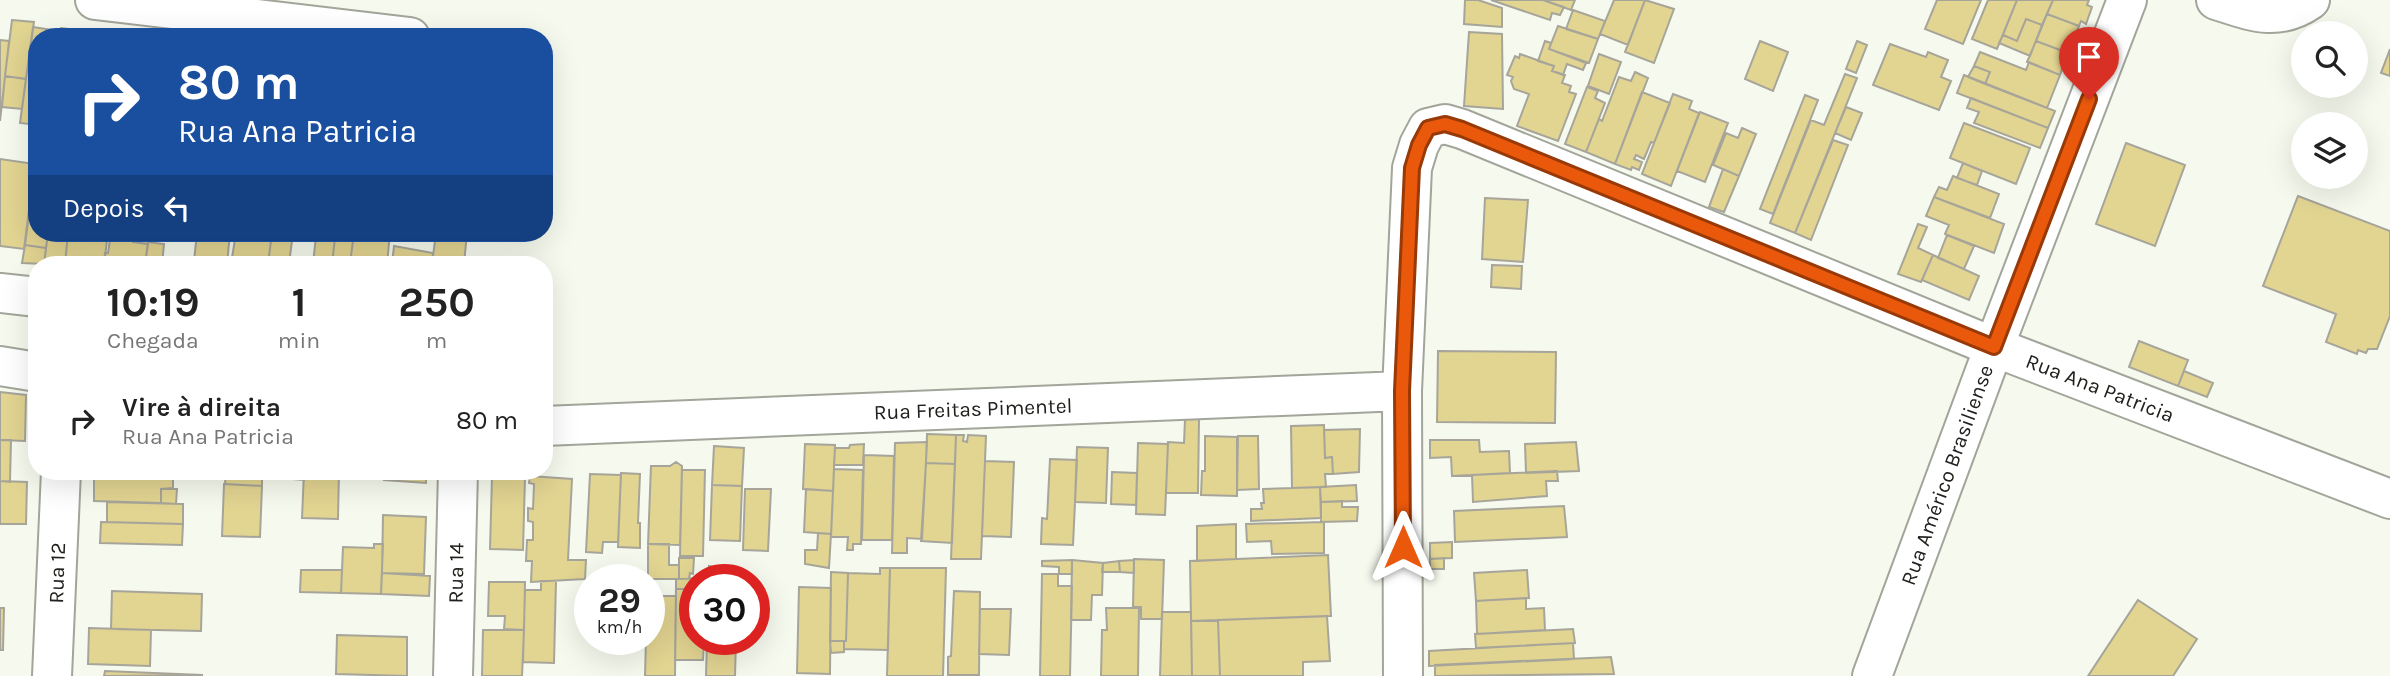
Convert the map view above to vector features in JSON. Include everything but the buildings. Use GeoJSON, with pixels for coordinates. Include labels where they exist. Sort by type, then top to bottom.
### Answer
{"type":"FeatureCollection","features":[{"type":"Feature","properties":{"kind":"street"},"geometry":{"type":"LineString","coordinates":[[95,0],[333,28]]}},
{"type":"Feature","properties":{"kind":"street","name":"Rua Américo Brasiliense"},"geometry":{"type":"LineString","coordinates":[[1872,676],[2127,0]]}},
{"type":"Feature","properties":{"kind":"street"},"geometry":{"type":"LineString","coordinates":[[2216,0],[2263,15],[2285,12],[2310,0]]}},
{"type":"Feature","properties":{"kind":"street","name":"Rua Ana Patricia"},"geometry":{"type":"LineString","coordinates":[[1402,391],[1412,168],[1428,128],[1445,124],[1994,347],[2390,499]]}},
{"type":"Feature","properties":{"kind":"street"},"geometry":{"type":"LineString","coordinates":[[0,293],[28,297]]}},
{"type":"Feature","properties":{"kind":"street"},"geometry":{"type":"LineString","coordinates":[[0,366],[28,371]]}},
{"type":"Feature","properties":{"kind":"street"},"geometry":{"type":"LineString","coordinates":[[1402,391],[1403,676]]}},
{"type":"Feature","properties":{"kind":"street","name":"Rua Freitas Pimentel"},"geometry":{"type":"LineString","coordinates":[[553,426],[1402,391]]}},
{"type":"Feature","properties":{"kind":"street","name":"Rua 12"},"geometry":{"type":"LineString","coordinates":[[52,676],[61,480]]}},
{"type":"Feature","properties":{"kind":"street","name":"Rua 14"},"geometry":{"type":"LineString","coordinates":[[453,676],[458,480]]}},
{"type":"Feature","properties":{"kind":"route"},"geometry":{"type":"LineString","coordinates":[[1403,547],[1402,391],[1412,168],[1428,128],[1445,124],[1462,129],[1994,347],[2089,99]]}}]}
